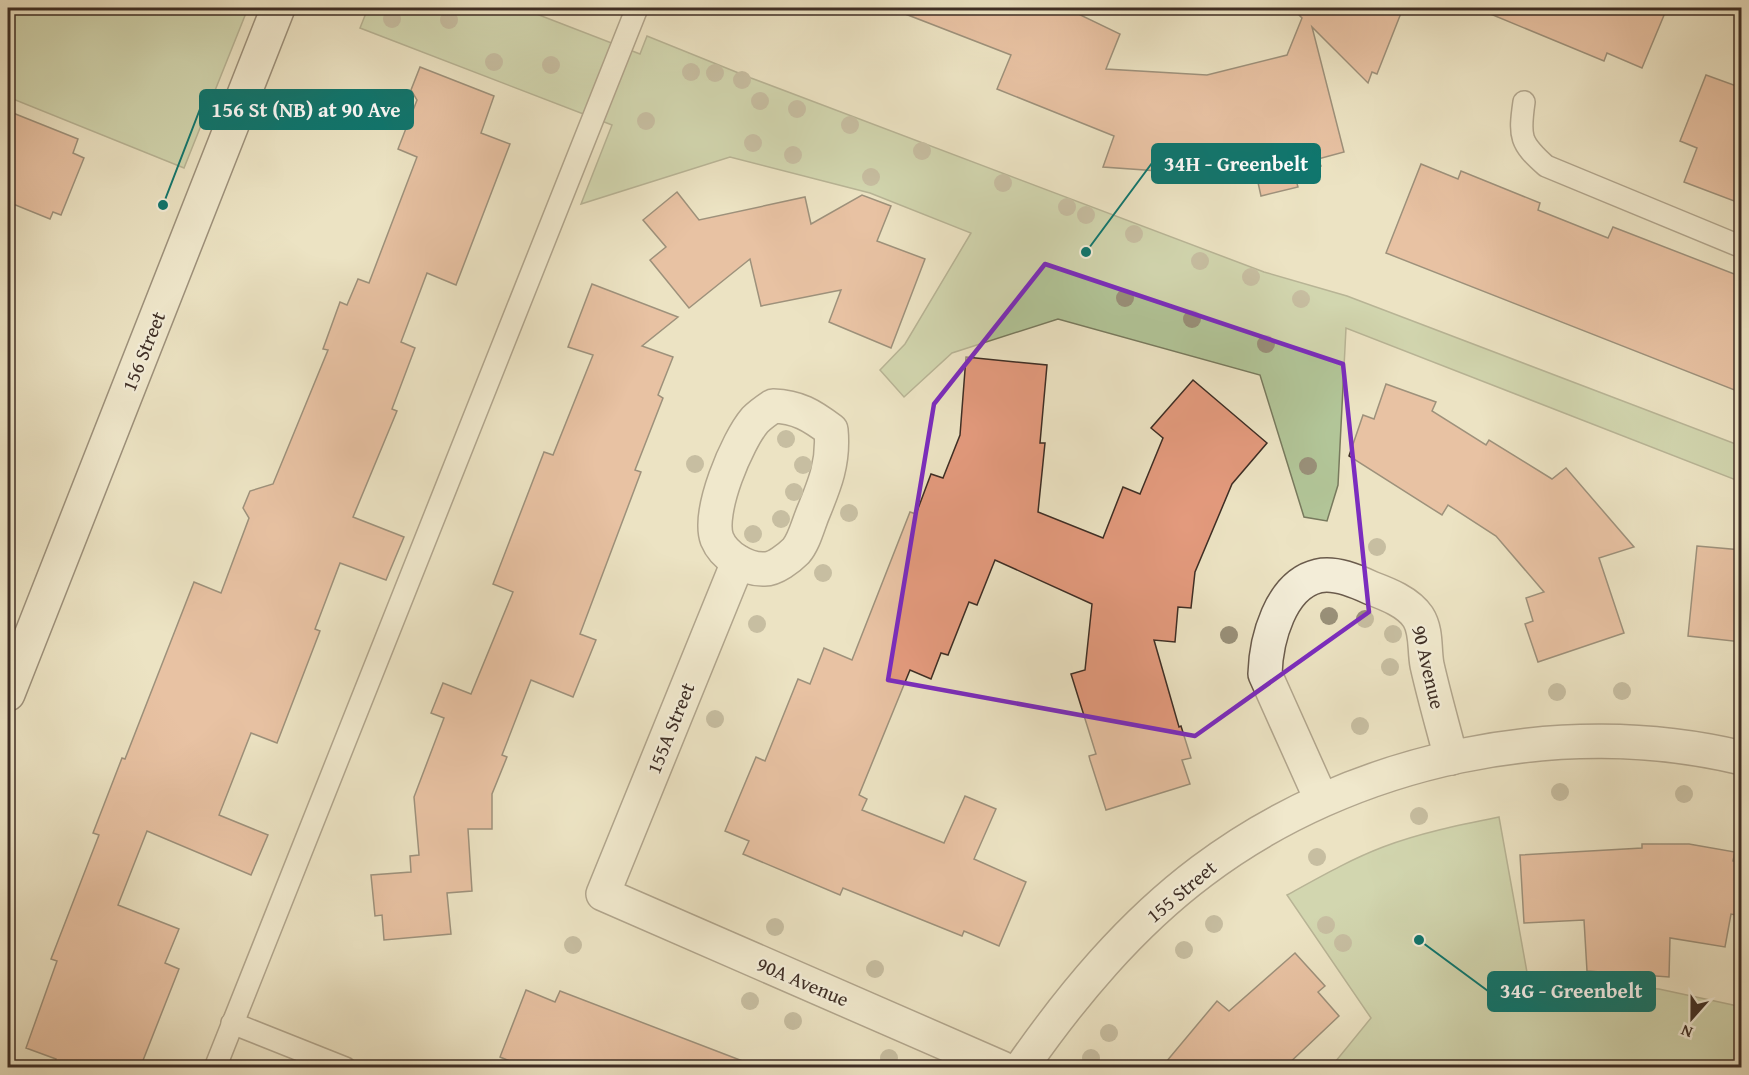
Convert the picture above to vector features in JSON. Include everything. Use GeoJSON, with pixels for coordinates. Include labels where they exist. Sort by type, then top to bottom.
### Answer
{"type":"FeatureCollection","features":[{"type":"Feature","properties":{"kind":"street","name":"156 Street"},"geometry":{"type":"LineString","coordinates":[[8,694],[278,8]]}},
{"type":"Feature","properties":{"kind":"street"},"geometry":{"type":"LineString","coordinates":[[773,405],[794,407],[810,414],[831,430],[830,473],[798,550],[782,562],[765,569],[738,562],[722,549],[716,537],[714,524],[716,504],[732,462],[755,420],[773,405]]}},
{"type":"Feature","properties":{"kind":"street","name":"155A Street"},"geometry":{"type":"LineString","coordinates":[[603,894],[738,562]]}},
{"type":"Feature","properties":{"kind":"street","name":"90 Avenue"},"geometry":{"type":"LineString","coordinates":[[1321,799],[1264,674],[1266,655],[1285,601],[1301,584],[1318,576],[1337,577],[1364,585],[1402,603],[1417,616],[1425,631],[1427,665],[1451,758]]}},
{"type":"Feature","properties":{"kind":"street"},"geometry":{"type":"LineString","coordinates":[[1451,758],[1492,751],[1592,742],[1650,745],[1742,758]]}},
{"type":"Feature","properties":{"kind":"street","name":"155 Street"},"geometry":{"type":"LineString","coordinates":[[1021,1068],[1085,982],[1127,937],[1201,872],[1238,846],[1321,799],[1451,758]]}},
{"type":"Feature","properties":{"kind":"street","name":"90A Avenue"},"geometry":{"type":"LineString","coordinates":[[603,894],[1002,1068]]}},
{"type":"Feature","properties":{"kind":"lane"},"geometry":{"type":"LineString","coordinates":[[215,1068],[637,8]]}},
{"type":"Feature","properties":{"kind":"lane"},"geometry":{"type":"LineString","coordinates":[[1524,102],[1520,130],[1526,148],[1546,166],[1742,247]]}},
{"type":"Feature","properties":{"kind":"lane"},"geometry":{"type":"LineString","coordinates":[[232,1023],[345,1068]]}},
{"type":"Feature","properties":{"kind":"highlighted area"},"geometry":{"type":"Polygon","coordinates":[[[1045,264],[1343,364],[1369,612],[1195,736],[888,680],[934,404],[1045,264]]]}},
{"type":"Feature","properties":{"kind":"green space"},"geometry":{"type":"Polygon","coordinates":[[[8,8],[248,8],[184,168],[8,97],[8,8]]]}},
{"type":"Feature","properties":{"kind":"green space"},"geometry":{"type":"Polygon","coordinates":[[[368,8],[521,8],[640,54],[647,36],[751,78],[1264,272],[1347,296],[1741,446],[1741,482],[1346,328],[1338,485],[1327,521],[1304,517],[1260,375],[1058,319],[952,353],[904,397],[880,370],[905,344],[971,233],[870,193],[730,157],[581,204],[612,125],[360,28],[368,8]]]}},
{"type":"Feature","properties":{"kind":"green space"},"geometry":{"type":"Polygon","coordinates":[[[1499,817],[1530,989],[1598,985],[1659,989],[1733,1005],[1741,1008],[1741,1067],[1331,1067],[1371,1018],[1287,895],[1346,863],[1383,847],[1425,833],[1499,817]]]}},
{"type":"Feature","properties":{"kind":"building"},"geometry":{"type":"Polygon","coordinates":[[[896,8],[1066,8],[1120,34],[1106,69],[1207,75],[1287,55],[1302,18],[1292,8],[1403,8],[1377,74],[1372,72],[1368,83],[1312,27],[1344,152],[1318,159],[1321,166],[1294,173],[1298,187],[1261,196],[1257,178],[1103,167],[1114,136],[997,89],[1011,55],[895,10],[896,8]]]}},
{"type":"Feature","properties":{"kind":"building"},"geometry":{"type":"Polygon","coordinates":[[[1476,8],[1667,8],[1642,68],[1607,53],[1604,61],[1476,8]]]}},
{"type":"Feature","properties":{"kind":"building"},"geometry":{"type":"Polygon","coordinates":[[[420,67],[494,96],[481,133],[510,144],[456,285],[427,273],[401,342],[415,348],[392,409],[397,411],[353,517],[404,537],[386,580],[340,563],[315,629],[320,631],[277,743],[251,733],[219,815],[268,835],[251,875],[147,831],[118,905],[179,929],[165,963],[179,969],[140,1068],[53,1068],[56,1059],[26,1048],[57,961],[51,959],[99,835],[93,833],[122,758],[125,759],[194,582],[221,593],[249,518],[243,508],[250,491],[273,484],[328,350],[323,349],[340,302],[347,305],[358,279],[369,283],[417,157],[398,149],[417,100],[411,90],[420,67]]]}},
{"type":"Feature","properties":{"kind":"building"},"geometry":{"type":"Polygon","coordinates":[[[1706,75],[1742,88],[1742,204],[1684,182],[1697,148],[1680,141],[1706,75]]]}},
{"type":"Feature","properties":{"kind":"building"},"geometry":{"type":"Polygon","coordinates":[[[8,111],[78,139],[73,153],[84,158],[61,215],[53,212],[50,219],[8,202],[8,111]]]}},
{"type":"Feature","properties":{"kind":"building"},"geometry":{"type":"Polygon","coordinates":[[[1421,164],[1458,179],[1461,171],[1540,203],[1538,210],[1608,238],[1613,227],[1742,277],[1742,393],[1386,253],[1421,164]]]}},
{"type":"Feature","properties":{"kind":"building"},"geometry":{"type":"Polygon","coordinates":[[[677,192],[699,220],[805,197],[811,224],[862,195],[891,206],[877,241],[925,259],[891,348],[829,322],[841,290],[761,306],[750,259],[689,308],[650,260],[666,247],[643,220],[677,192]]]}},
{"type":"Feature","properties":{"kind":"building"},"geometry":{"type":"Polygon","coordinates":[[[592,284],[678,317],[642,346],[673,357],[658,395],[663,398],[635,470],[641,472],[580,634],[596,640],[573,697],[531,680],[502,755],[507,757],[492,794],[492,829],[468,829],[472,891],[447,893],[451,934],[384,940],[382,915],[375,916],[371,875],[411,872],[410,856],[419,855],[414,797],[444,718],[431,713],[443,683],[471,694],[513,592],[493,584],[544,452],[553,455],[593,355],[568,347],[592,284]]]}},
{"type":"Feature","properties":{"kind":"building"},"geometry":{"type":"Polygon","coordinates":[[[966,357],[1047,365],[1040,443],[1045,443],[1038,512],[1103,538],[1123,487],[1140,494],[1163,438],[1151,428],[1193,380],[1267,443],[1232,484],[1195,572],[1191,608],[1178,607],[1175,642],[1154,640],[1179,727],[1181,726],[1191,758],[1182,760],[1190,784],[1106,810],[1089,756],[1096,754],[1071,674],[1085,670],[1092,604],[995,560],[977,605],[969,602],[948,655],[941,653],[931,679],[910,670],[859,795],[867,799],[862,810],[944,843],[965,796],[996,809],[974,859],[1026,882],[999,946],[964,931],[962,936],[843,888],[840,895],[743,854],[749,841],[725,831],[756,757],[765,761],[798,679],[810,684],[824,648],[852,660],[910,512],[916,514],[931,474],[943,478],[960,435],[966,357]]]}},
{"type":"Feature","properties":{"kind":"building"},"geometry":{"type":"Polygon","coordinates":[[[1386,384],[1436,402],[1432,411],[1486,445],[1489,440],[1552,479],[1566,468],[1634,547],[1599,558],[1624,633],[1538,662],[1525,624],[1533,621],[1526,598],[1544,592],[1496,536],[1448,505],[1442,515],[1349,456],[1363,415],[1374,419],[1386,384]]]}},
{"type":"Feature","properties":{"kind":"building"},"geometry":{"type":"Polygon","coordinates":[[[1697,546],[1742,550],[1742,642],[1688,636],[1697,546]]]}},
{"type":"Feature","properties":{"kind":"building"},"geometry":{"type":"Polygon","coordinates":[[[1642,844],[1689,844],[1735,852],[1733,861],[1742,863],[1742,916],[1731,914],[1725,947],[1670,938],[1669,977],[1587,971],[1584,920],[1524,923],[1520,855],[1642,848],[1642,844]]]}},
{"type":"Feature","properties":{"kind":"building"},"geometry":{"type":"Polygon","coordinates":[[[1295,953],[1325,986],[1318,992],[1339,1016],[1284,1068],[1161,1068],[1217,1001],[1229,1011],[1295,953]]]}},
{"type":"Feature","properties":{"kind":"building"},"geometry":{"type":"Polygon","coordinates":[[[526,990],[555,1002],[560,991],[753,1065],[752,1068],[527,1068],[500,1057],[526,990]]]}},
{"type":"Feature","properties":{"kind":"place","name":"156 St (NB) at 90 Ave"},"geometry":{"type":"Point","coordinates":[163,205]}},
{"type":"Feature","properties":{"kind":"place","name":"34H - Greenbelt"},"geometry":{"type":"Point","coordinates":[1086,252]}},
{"type":"Feature","properties":{"kind":"place","name":"34G - Greenbelt"},"geometry":{"type":"Point","coordinates":[1419,940]}}]}
